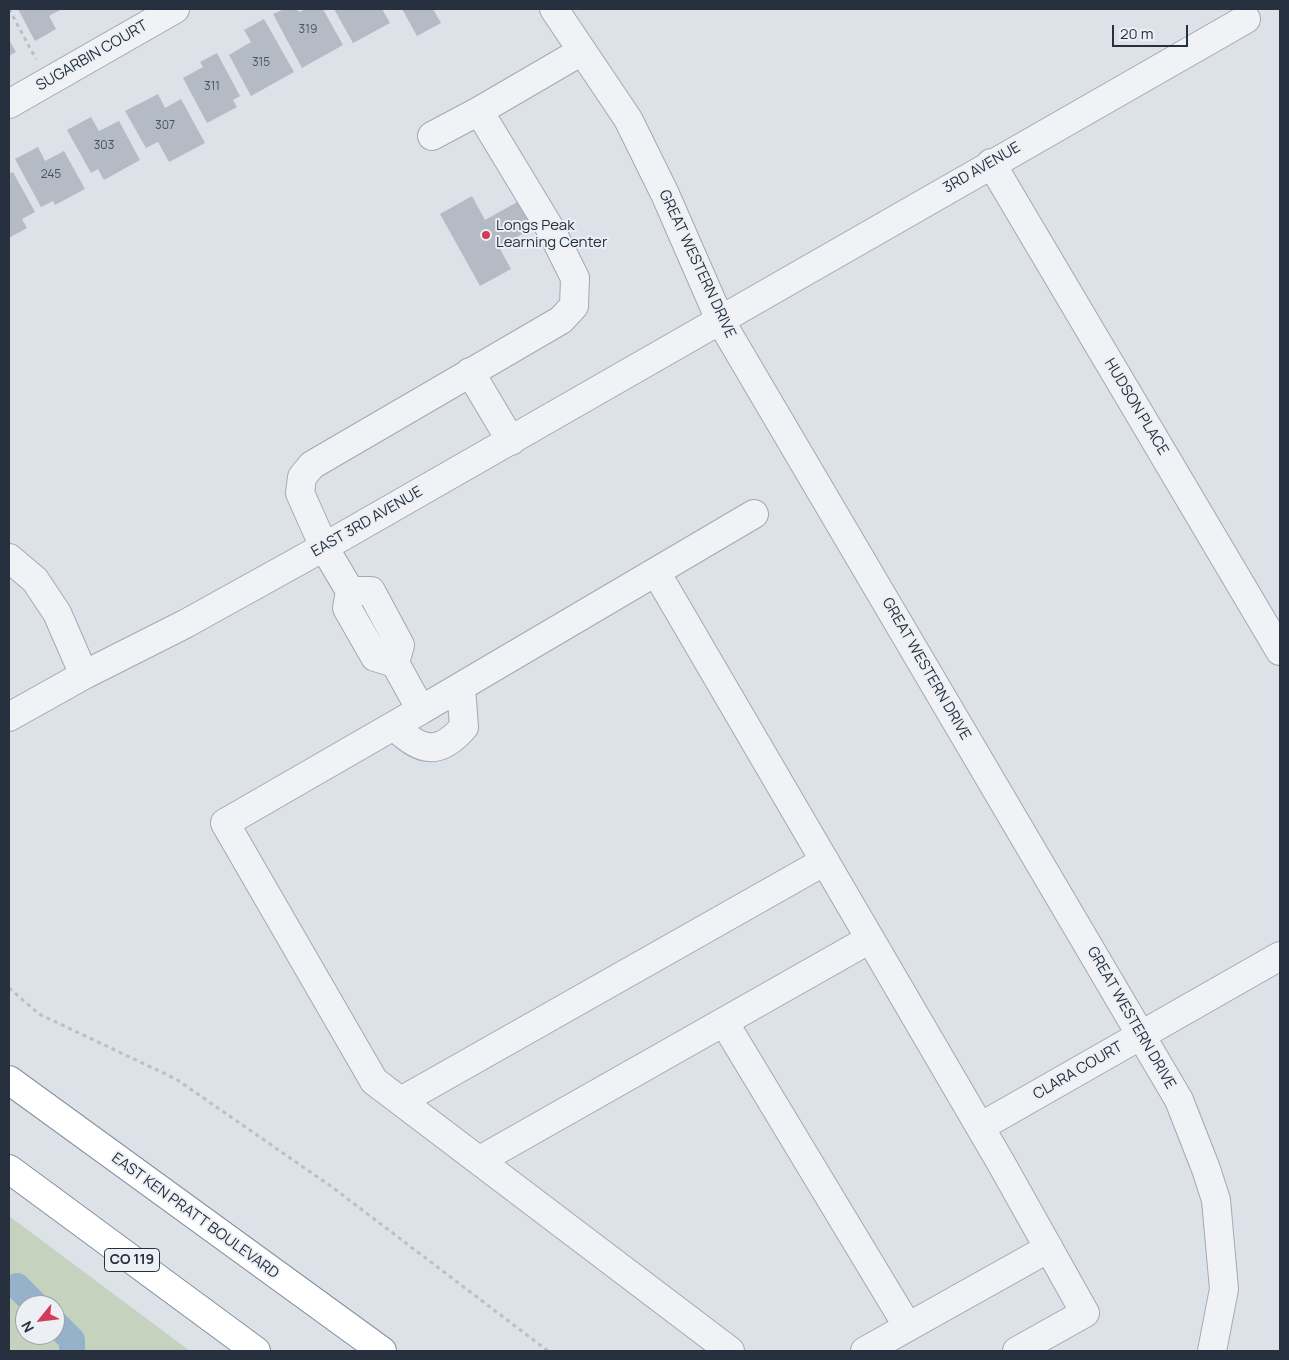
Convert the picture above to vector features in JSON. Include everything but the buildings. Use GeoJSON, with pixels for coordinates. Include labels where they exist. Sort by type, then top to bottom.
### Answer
{"type":"FeatureCollection","features":[{"type":"Feature","properties":{"kind":"highway","name":"EAST KEN PRATT BOULEVARD"},"geometry":{"type":"LineString","coordinates":[[9,1080],[382,1351]]}},
{"type":"Feature","properties":{"kind":"highway","name":"CO 119"},"geometry":{"type":"LineString","coordinates":[[9,1169],[256,1351]]}},
{"type":"Feature","properties":{"kind":"street","name":"SUGARBIN COURT"},"geometry":{"type":"LineString","coordinates":[[9,104],[175,9]]}},
{"type":"Feature","properties":{"kind":"street","name":"GREAT WESTERN DRIVE"},"geometry":{"type":"LineString","coordinates":[[554,9],[628,119],[665,194],[720,320],[1179,1100],[1216,1200],[1224,1289],[1212,1351]]}},
{"type":"Feature","properties":{"kind":"street","name":"3RD AVENUE"},"geometry":{"type":"LineString","coordinates":[[720,320],[991,163],[1246,19]]}},
{"type":"Feature","properties":{"kind":"street"},"geometry":{"type":"LineString","coordinates":[[432,136],[480,111],[582,51]]}},
{"type":"Feature","properties":{"kind":"street"},"geometry":{"type":"LineString","coordinates":[[422,710],[395,663],[375,657],[347,608],[350,591],[324,547],[300,493],[302,477],[312,466],[561,320],[574,306],[576,278],[551,230],[480,111]]}},
{"type":"Feature","properties":{"kind":"street","name":"HUDSON PLACE"},"geometry":{"type":"LineString","coordinates":[[991,163],[1280,651]]}},
{"type":"Feature","properties":{"kind":"street","name":"EAST 3RD AVENUE"},"geometry":{"type":"LineString","coordinates":[[9,717],[324,547],[720,320]]}},
{"type":"Feature","properties":{"kind":"street"},"geometry":{"type":"LineString","coordinates":[[470,372],[511,441]]}},
{"type":"Feature","properties":{"kind":"street"},"geometry":{"type":"LineString","coordinates":[[730,1351],[374,1081],[364,1067],[225,823],[422,710],[754,514]]}},
{"type":"Feature","properties":{"kind":"street"},"geometry":{"type":"LineString","coordinates":[[9,558],[34,580],[57,613],[84,675]]}},
{"type":"Feature","properties":{"kind":"street"},"geometry":{"type":"LineString","coordinates":[[656,572],[980,1127],[1085,1313],[1017,1351]]}},
{"type":"Feature","properties":{"kind":"street"},"geometry":{"type":"LineString","coordinates":[[394,726],[409,740],[423,748],[435,748],[445,743],[455,737],[464,727],[461,687]]}},
{"type":"Feature","properties":{"kind":"street"},"geometry":{"type":"LineString","coordinates":[[400,1100],[825,861]]}},
{"type":"Feature","properties":{"kind":"street"},"geometry":{"type":"LineString","coordinates":[[480,1160],[870,939]]}},
{"type":"Feature","properties":{"kind":"street","name":"CLARA COURT"},"geometry":{"type":"LineString","coordinates":[[980,1127],[1280,956]]}},
{"type":"Feature","properties":{"kind":"street"},"geometry":{"type":"LineString","coordinates":[[724,1022],[908,1327]]}},
{"type":"Feature","properties":{"kind":"street"},"geometry":{"type":"LineString","coordinates":[[865,1351],[1049,1248]]}},
{"type":"Feature","properties":{"kind":"path"},"geometry":{"type":"LineString","coordinates":[[9,9],[49,81]]}},
{"type":"Feature","properties":{"kind":"path"},"geometry":{"type":"LineString","coordinates":[[9,988],[39,1014],[176,1079],[332,1187],[548,1351]]}},
{"type":"Feature","properties":{"kind":"green space"},"geometry":{"type":"Polygon","coordinates":[[[9,1216],[190,1351],[9,1351],[9,1216]]]}},
{"type":"Feature","properties":{"kind":"waterway"},"geometry":{"type":"LineString","coordinates":[[17,1286],[26,1295]]}},
{"type":"Feature","properties":{"kind":"waterway"},"geometry":{"type":"LineString","coordinates":[[65,1333],[72,1340],[72,1351]]}},
{"type":"Feature","properties":{"kind":"place","name":"Longs Peak Learning Center"},"geometry":{"type":"Point","coordinates":[486,235]}}]}
